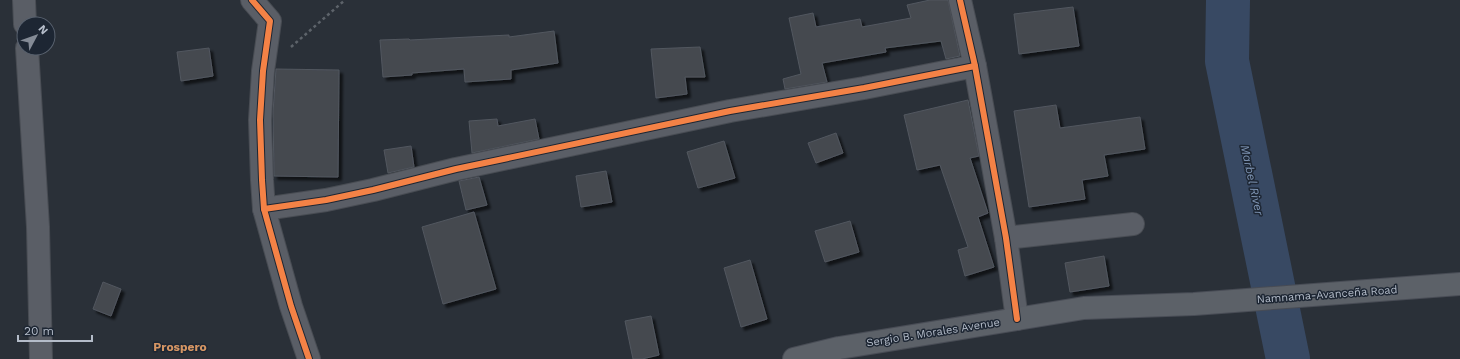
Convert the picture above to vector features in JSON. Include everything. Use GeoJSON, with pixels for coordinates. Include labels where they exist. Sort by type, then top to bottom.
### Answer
{"type":"FeatureCollection","features":[{"type":"Feature","properties":{"kind":"main road","name":"Namnama-Avanceña Road"},"geometry":{"type":"LineString","coordinates":[[1194,304],[1460,284]]}},
{"type":"Feature","properties":{"kind":"main road","name":"Sergio B. Morales Avenue"},"geometry":{"type":"LineString","coordinates":[[794,359],[839,348],[1084,308],[1194,304]]}},
{"type":"Feature","properties":{"kind":"street"},"geometry":{"type":"LineString","coordinates":[[24,0],[25,16]]}},
{"type":"Feature","properties":{"kind":"street"},"geometry":{"type":"LineString","coordinates":[[252,0],[270,21],[263,71],[260,140],[264,209],[291,306],[309,359]]}},
{"type":"Feature","properties":{"kind":"street"},"geometry":{"type":"LineString","coordinates":[[960,0],[975,66],[1006,238],[1017,319]]}},
{"type":"Feature","properties":{"kind":"street"},"geometry":{"type":"LineString","coordinates":[[27,56],[38,227],[41,359]]}},
{"type":"Feature","properties":{"kind":"street"},"geometry":{"type":"LineString","coordinates":[[264,209],[326,200],[374,190],[456,169],[730,111],[864,88],[975,66]]}},
{"type":"Feature","properties":{"kind":"street"},"geometry":{"type":"LineString","coordinates":[[1006,238],[1133,224]]}},
{"type":"Feature","properties":{"kind":"path"},"geometry":{"type":"LineString","coordinates":[[263,71],[345,0]]}},
{"type":"Feature","properties":{"kind":"building"},"geometry":{"type":"Polygon","coordinates":[[[930,0],[948,0],[960,56],[946,59],[941,41],[885,48],[886,52],[822,63],[827,82],[785,89],[783,79],[801,74],[789,18],[813,13],[816,27],[860,19],[862,27],[911,18],[907,5],[930,0]]]}},
{"type":"Feature","properties":{"kind":"building"},"geometry":{"type":"Polygon","coordinates":[[[1073,7],[1079,46],[1019,54],[1014,14],[1073,7]]]}},
{"type":"Feature","properties":{"kind":"building"},"geometry":{"type":"Polygon","coordinates":[[[554,31],[558,63],[511,70],[511,79],[465,82],[464,69],[383,77],[380,40],[509,35],[509,37],[554,31]]]}},
{"type":"Feature","properties":{"kind":"building"},"geometry":{"type":"Polygon","coordinates":[[[700,47],[705,77],[685,77],[687,94],[656,98],[651,49],[700,47]]]}},
{"type":"Feature","properties":{"kind":"building"},"geometry":{"type":"Polygon","coordinates":[[[209,48],[213,76],[181,81],[177,52],[209,48]]]}},
{"type":"Feature","properties":{"kind":"building"},"geometry":{"type":"Polygon","coordinates":[[[276,69],[339,70],[338,177],[274,176],[273,112],[276,69]]]}},
{"type":"Feature","properties":{"kind":"building"},"geometry":{"type":"Polygon","coordinates":[[[968,100],[979,156],[970,158],[988,213],[978,217],[994,267],[965,276],[958,250],[968,247],[940,165],[917,170],[904,115],[968,100]]]}},
{"type":"Feature","properties":{"kind":"building"},"geometry":{"type":"Polygon","coordinates":[[[1056,105],[1060,128],[1140,117],[1145,149],[1104,155],[1108,176],[1082,180],[1085,199],[1029,207],[1014,111],[1056,105]]]}},
{"type":"Feature","properties":{"kind":"building"},"geometry":{"type":"Polygon","coordinates":[[[497,119],[498,126],[535,119],[539,139],[472,153],[469,121],[497,119]]]}},
{"type":"Feature","properties":{"kind":"building"},"geometry":{"type":"Polygon","coordinates":[[[836,133],[843,153],[816,163],[808,143],[836,133]]]}},
{"type":"Feature","properties":{"kind":"building"},"geometry":{"type":"Polygon","coordinates":[[[724,141],[735,178],[698,188],[687,152],[724,141]]]}},
{"type":"Feature","properties":{"kind":"building"},"geometry":{"type":"Polygon","coordinates":[[[411,146],[414,167],[388,173],[384,150],[411,146]]]}},
{"type":"Feature","properties":{"kind":"building"},"geometry":{"type":"Polygon","coordinates":[[[606,171],[612,202],[581,207],[576,176],[606,171]]]}},
{"type":"Feature","properties":{"kind":"building"},"geometry":{"type":"Polygon","coordinates":[[[479,177],[487,205],[466,210],[459,181],[479,177]]]}},
{"type":"Feature","properties":{"kind":"building"},"geometry":{"type":"Polygon","coordinates":[[[474,212],[496,289],[443,304],[422,227],[474,212]]]}},
{"type":"Feature","properties":{"kind":"building"},"geometry":{"type":"Polygon","coordinates":[[[850,221],[859,252],[825,262],[815,231],[850,221]]]}},
{"type":"Feature","properties":{"kind":"building"},"geometry":{"type":"Polygon","coordinates":[[[1104,256],[1109,286],[1070,292],[1065,263],[1104,256]]]}},
{"type":"Feature","properties":{"kind":"building"},"geometry":{"type":"Polygon","coordinates":[[[750,260],[767,319],[741,327],[724,268],[750,260]]]}},
{"type":"Feature","properties":{"kind":"building"},"geometry":{"type":"Polygon","coordinates":[[[103,282],[121,289],[111,316],[93,309],[103,282]]]}},
{"type":"Feature","properties":{"kind":"building"},"geometry":{"type":"Polygon","coordinates":[[[651,316],[659,355],[642,359],[633,359],[625,321],[651,316]]]}},
{"type":"Feature","properties":{"kind":"waterway","name":"Marbel River"},"geometry":{"type":"LineString","coordinates":[[1228,0],[1227,61],[1288,359]]}},
{"type":"Feature","properties":{"kind":"cycle path"},"geometry":{"type":"LineString","coordinates":[[252,0],[270,21],[263,71],[260,120],[264,209],[291,306],[309,359]]}},
{"type":"Feature","properties":{"kind":"cycle path"},"geometry":{"type":"LineString","coordinates":[[960,0],[975,66],[1006,238],[1017,319]]}},
{"type":"Feature","properties":{"kind":"cycle path"},"geometry":{"type":"LineString","coordinates":[[264,209],[326,200],[456,169],[730,111],[864,88],[975,66]]}},
{"type":"Feature","properties":{"kind":"district","name":"Prospero"},"geometry":{"type":"Point","coordinates":[180,347]}}]}
